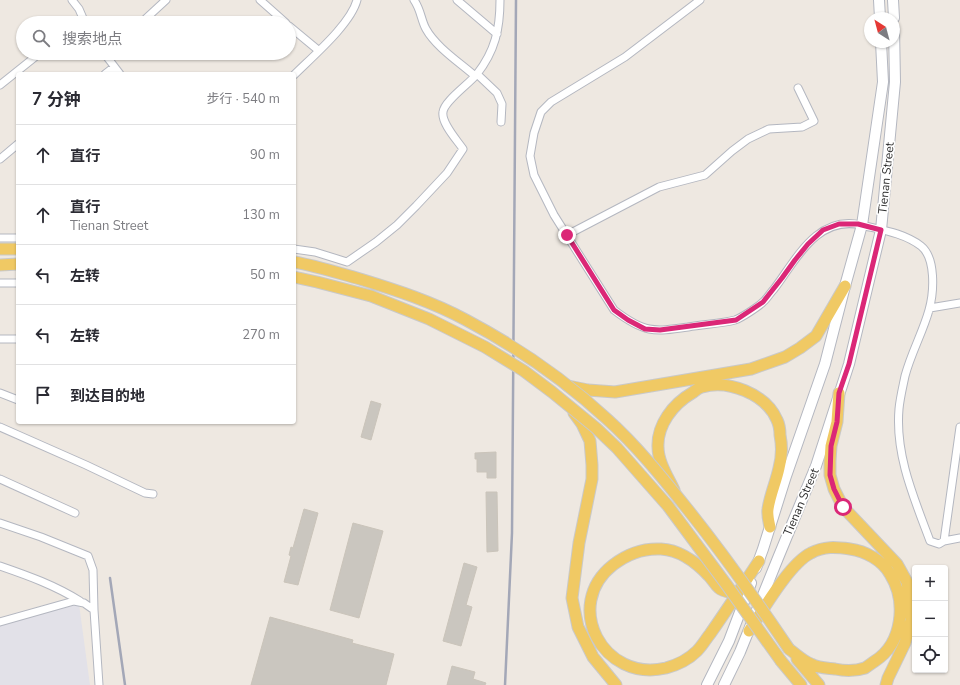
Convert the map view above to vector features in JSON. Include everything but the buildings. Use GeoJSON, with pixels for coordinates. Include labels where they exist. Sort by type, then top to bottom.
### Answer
{"type":"FeatureCollection","features":[{"type":"Feature","properties":{"kind":"main road"},"geometry":{"type":"LineString","coordinates":[[880,0],[880,12]]}},
{"type":"Feature","properties":{"kind":"main road"},"geometry":{"type":"LineString","coordinates":[[893,0],[894,12]]}},
{"type":"Feature","properties":{"kind":"main road","name":"Tienan Street"},"geometry":{"type":"LineString","coordinates":[[707,685],[729,641],[759,561],[786,476],[825,364],[862,225],[883,82],[881,48]]}},
{"type":"Feature","properties":{"kind":"main road","name":"Tienan Street"},"geometry":{"type":"LineString","coordinates":[[724,685],[749,631],[816,466],[849,364],[881,230],[895,82],[894,48]]}},
{"type":"Feature","properties":{"kind":"main road"},"geometry":{"type":"LineString","coordinates":[[0,249],[16,249]]}},
{"type":"Feature","properties":{"kind":"main road"},"geometry":{"type":"LineString","coordinates":[[296,262],[316,266],[388,288],[423,300],[465,319],[530,358],[568,386],[608,419],[629,440],[678,497],[709,536],[789,649],[819,685]]}},
{"type":"Feature","properties":{"kind":"main road"},"geometry":{"type":"LineString","coordinates":[[0,264],[16,264]]}},
{"type":"Feature","properties":{"kind":"main road"},"geometry":{"type":"LineString","coordinates":[[296,277],[371,296],[429,319],[485,347],[524,371],[568,404],[617,448],[668,506],[733,593],[781,661],[801,685]]}},
{"type":"Feature","properties":{"kind":"main road"},"geometry":{"type":"LineString","coordinates":[[568,386],[588,390],[615,392],[751,369],[786,357],[816,336],[845,286]]}},
{"type":"Feature","properties":{"kind":"main road"},"geometry":{"type":"LineString","coordinates":[[678,497],[662,463],[658,448],[661,429],[671,410],[684,397],[701,387],[718,384],[735,386],[759,398],[777,419],[782,444],[780,466],[768,510],[770,527]]}},
{"type":"Feature","properties":{"kind":"main road"},"geometry":{"type":"LineString","coordinates":[[839,393],[837,422],[831,446],[830,461],[830,475],[834,489],[843,507],[897,564],[907,582],[911,620],[905,643],[886,685]]}},
{"type":"Feature","properties":{"kind":"main road"},"geometry":{"type":"LineString","coordinates":[[568,404],[582,424],[590,441],[592,465],[592,479],[579,543],[572,598],[578,628],[593,657],[616,685]]}},
{"type":"Feature","properties":{"kind":"main road"},"geometry":{"type":"LineString","coordinates":[[749,631],[792,569],[811,553],[833,546],[860,550],[878,561],[890,573],[896,588],[900,615],[898,628],[892,643],[883,656],[865,668],[844,671],[822,668],[811,664],[789,649]]}},
{"type":"Feature","properties":{"kind":"main road"},"geometry":{"type":"LineString","coordinates":[[733,593],[719,589],[704,570],[689,558],[675,551],[648,549],[622,558],[599,579],[591,595],[590,614],[595,635],[604,650],[622,663],[637,669],[655,670],[672,666],[681,662],[696,651],[718,623],[759,561]]}},
{"type":"Feature","properties":{"kind":"street"},"geometry":{"type":"LineString","coordinates":[[72,0],[78,9],[80,16]]}},
{"type":"Feature","properties":{"kind":"street"},"geometry":{"type":"LineString","coordinates":[[149,16],[166,0]]}},
{"type":"Feature","properties":{"kind":"street"},"geometry":{"type":"LineString","coordinates":[[260,0],[278,16]]}},
{"type":"Feature","properties":{"kind":"street"},"geometry":{"type":"LineString","coordinates":[[296,73],[347,20],[355,8],[357,0]]}},
{"type":"Feature","properties":{"kind":"street"},"geometry":{"type":"LineString","coordinates":[[414,0],[422,16],[425,27],[433,39],[497,93],[502,104],[501,122]]}},
{"type":"Feature","properties":{"kind":"street"},"geometry":{"type":"LineString","coordinates":[[457,0],[497,34]]}},
{"type":"Feature","properties":{"kind":"street"},"geometry":{"type":"LineString","coordinates":[[296,249],[315,252],[347,262],[397,225],[447,173],[463,149],[444,121],[443,113],[446,104],[476,75],[491,53],[497,34],[500,14],[500,0]]}},
{"type":"Feature","properties":{"kind":"street"},"geometry":{"type":"LineString","coordinates":[[700,0],[625,57],[551,102],[541,112],[534,133],[530,156],[534,175],[554,215],[614,310],[628,320],[645,329],[660,330],[736,320],[763,302],[808,244],[823,230],[839,224],[862,225],[905,236],[922,247],[930,259],[933,284],[930,308],[905,375],[899,407],[898,433],[911,490],[930,541],[939,544],[944,541],[960,538]]}},
{"type":"Feature","properties":{"kind":"street"},"geometry":{"type":"LineString","coordinates":[[296,32],[318,50]]}},
{"type":"Feature","properties":{"kind":"street"},"geometry":{"type":"LineString","coordinates":[[16,72],[31,60]]}},
{"type":"Feature","properties":{"kind":"street"},"geometry":{"type":"LineString","coordinates":[[110,60],[118,72]]}},
{"type":"Feature","properties":{"kind":"street"},"geometry":{"type":"LineString","coordinates":[[108,72],[114,67]]}},
{"type":"Feature","properties":{"kind":"street"},"geometry":{"type":"LineString","coordinates":[[0,85],[16,72]]}},
{"type":"Feature","properties":{"kind":"street"},"geometry":{"type":"LineString","coordinates":[[567,235],[659,187],[705,175],[737,147],[748,139],[769,128],[802,127],[814,121],[798,88]]}},
{"type":"Feature","properties":{"kind":"street"},"geometry":{"type":"LineString","coordinates":[[0,159],[16,146]]}},
{"type":"Feature","properties":{"kind":"street"},"geometry":{"type":"LineString","coordinates":[[0,238],[16,238]]}},
{"type":"Feature","properties":{"kind":"street"},"geometry":{"type":"LineString","coordinates":[[0,283],[16,283]]}},
{"type":"Feature","properties":{"kind":"street"},"geometry":{"type":"LineString","coordinates":[[930,308],[960,303]]}},
{"type":"Feature","properties":{"kind":"street"},"geometry":{"type":"LineString","coordinates":[[0,339],[16,339]]}},
{"type":"Feature","properties":{"kind":"street"},"geometry":{"type":"LineString","coordinates":[[0,394],[16,399]]}},
{"type":"Feature","properties":{"kind":"street"},"geometry":{"type":"LineString","coordinates":[[0,427],[145,493],[153,494]]}},
{"type":"Feature","properties":{"kind":"street"},"geometry":{"type":"LineString","coordinates":[[944,541],[960,427]]}},
{"type":"Feature","properties":{"kind":"street"},"geometry":{"type":"LineString","coordinates":[[0,479],[74,514]]}},
{"type":"Feature","properties":{"kind":"street"},"geometry":{"type":"LineString","coordinates":[[0,523],[41,537],[88,556],[93,570],[99,685]]}},
{"type":"Feature","properties":{"kind":"street"},"geometry":{"type":"LineString","coordinates":[[0,566],[61,589],[94,610]]}},
{"type":"Feature","properties":{"kind":"street"},"geometry":{"type":"LineString","coordinates":[[0,622],[74,601],[84,603]]}},
{"type":"Feature","properties":{"kind":"shaded area"},"geometry":{"type":"Polygon","coordinates":[[[79,604],[90,685],[0,685],[0,625],[79,604]]]}},
{"type":"Feature","properties":{"kind":"railway"},"geometry":{"type":"LineString","coordinates":[[505,685],[512,533],[516,0]]}},
{"type":"Feature","properties":{"kind":"railway"},"geometry":{"type":"LineString","coordinates":[[110,578],[125,685]]}},
{"type":"Feature","properties":{"kind":"route"},"geometry":{"type":"LineString","coordinates":[[567,235],[614,310],[628,320],[645,329],[660,330],[736,320],[763,302],[808,244],[823,230],[839,224],[858,224],[881,230],[849,364],[839,393],[837,422],[831,446],[830,475],[834,489],[843,507]]}}]}
